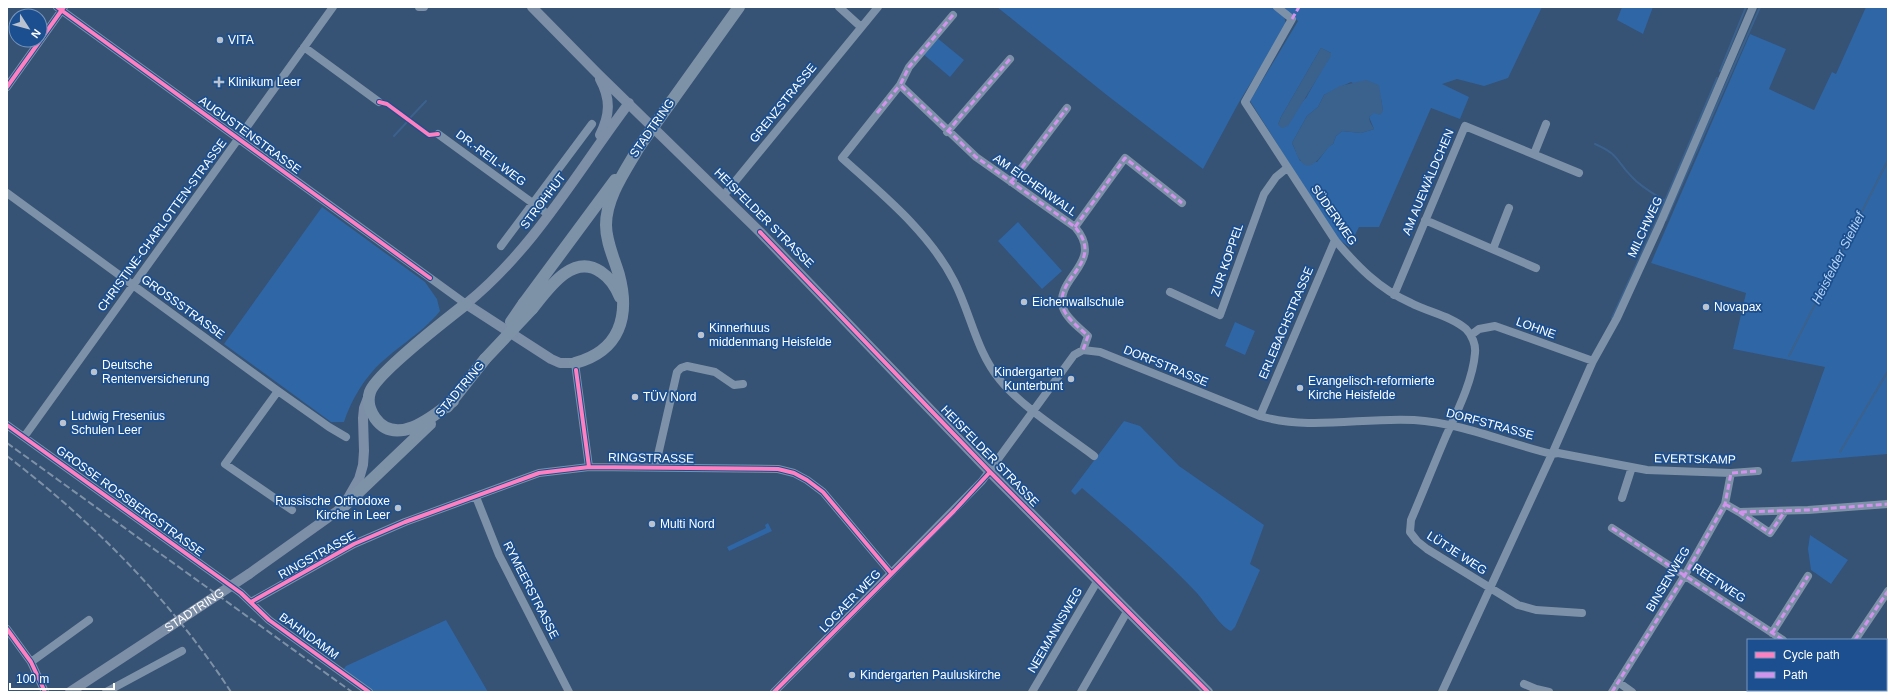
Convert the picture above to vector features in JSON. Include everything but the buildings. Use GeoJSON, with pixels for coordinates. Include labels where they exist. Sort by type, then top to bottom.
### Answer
{"type":"FeatureCollection","features":[{"type":"Feature","properties":{"kind":"highway","name":"STADTRING"},"geometry":{"type":"LineString","coordinates":[[343,507],[382,472],[453,401],[528,306],[739,7]]}},
{"type":"Feature","properties":{"kind":"highway"},"geometry":{"type":"LineString","coordinates":[[576,363],[593,357],[607,346],[620,327],[623,312],[623,292],[609,245],[606,224],[609,208],[616,188],[639,147]]}},
{"type":"Feature","properties":{"kind":"highway"},"geometry":{"type":"LineString","coordinates":[[528,306],[557,280],[568,272],[582,266],[597,269],[611,280],[616,288],[623,312]]}},
{"type":"Feature","properties":{"kind":"highway"},"geometry":{"type":"LineString","coordinates":[[453,401],[431,419],[416,427],[402,430],[390,429],[383,426],[370,412],[370,392],[391,367],[466,304]]}},
{"type":"Feature","properties":{"kind":"main road","name":"HEISFELDER STRASSE"},"geometry":{"type":"LineString","coordinates":[[532,7],[597,73],[724,195],[990,472],[1208,692]]}},
{"type":"Feature","properties":{"kind":"main road"},"geometry":{"type":"LineString","coordinates":[[588,161],[606,124],[609,112],[607,95],[597,73]]}},
{"type":"Feature","properties":{"kind":"main road","name":"STROHHUT"},"geometry":{"type":"LineString","coordinates":[[466,304],[507,268],[588,161],[629,103]]}},
{"type":"Feature","properties":{"kind":"main road","name":"AUGUSTENSTRASSE"},"geometry":{"type":"LineString","coordinates":[[466,304],[551,359],[560,363],[576,363]]}},
{"type":"Feature","properties":{"kind":"main road"},"geometry":{"type":"LineString","coordinates":[[343,507],[359,479],[363,465],[363,418],[364,408],[370,392]]}},
{"type":"Feature","properties":{"kind":"main road","name":"STADTRING"},"geometry":{"type":"LineString","coordinates":[[70,692],[249,574],[343,507]]}},
{"type":"Feature","properties":{"kind":"street","name":"CHRISTINE-CHARLOTTEN-STRASSE"},"geometry":{"type":"LineString","coordinates":[[24,437],[333,7]]}},
{"type":"Feature","properties":{"kind":"street"},"geometry":{"type":"LineString","coordinates":[[419,7],[424,7]]}},
{"type":"Feature","properties":{"kind":"street"},"geometry":{"type":"LineString","coordinates":[[839,7],[860,27]]}},
{"type":"Feature","properties":{"kind":"street","name":"GRENZSTRASSE"},"geometry":{"type":"LineString","coordinates":[[724,195],[860,27],[878,7]]}},
{"type":"Feature","properties":{"kind":"street","name":"SÜDERWEG"},"geometry":{"type":"LineString","coordinates":[[1277,7],[1292,19],[1245,102],[1335,240],[1376,283],[1394,295],[1456,322],[1471,335]]}},
{"type":"Feature","properties":{"kind":"street","name":"MILCHWEG"},"geometry":{"type":"LineString","coordinates":[[1552,454],[1593,361],[1617,318],[1660,224],[1753,7]]}},
{"type":"Feature","properties":{"kind":"street"},"geometry":{"type":"LineString","coordinates":[[7,87],[61,8]]}},
{"type":"Feature","properties":{"kind":"street","name":"AUGUSTENSTRASSE"},"geometry":{"type":"LineString","coordinates":[[61,8],[466,304]]}},
{"type":"Feature","properties":{"kind":"street"},"geometry":{"type":"LineString","coordinates":[[952,15],[909,67],[900,85],[877,112],[842,158],[908,220],[940,256],[963,300],[973,331],[991,367],[1000,380],[1014,395],[1094,456]]}},
{"type":"Feature","properties":{"kind":"street"},"geometry":{"type":"LineString","coordinates":[[304,47],[379,102]]}},
{"type":"Feature","properties":{"kind":"street"},"geometry":{"type":"LineString","coordinates":[[948,132],[1010,59]]}},
{"type":"Feature","properties":{"kind":"street","name":"AM EICHENWALL"},"geometry":{"type":"LineString","coordinates":[[900,85],[976,157],[1075,227],[1083,239],[1084,256],[1082,263],[1067,285],[1062,298],[1067,314],[1088,336],[1083,350]]}},
{"type":"Feature","properties":{"kind":"street"},"geometry":{"type":"LineString","coordinates":[[1012,182],[1067,108]]}},
{"type":"Feature","properties":{"kind":"street","name":"STROHHUT"},"geometry":{"type":"LineString","coordinates":[[501,246],[592,124]]}},
{"type":"Feature","properties":{"kind":"street"},"geometry":{"type":"LineString","coordinates":[[1534,154],[1546,124]]}},
{"type":"Feature","properties":{"kind":"street","name":"AM AUEWÄLDCHEN"},"geometry":{"type":"LineString","coordinates":[[1394,295],[1465,126],[1579,173]]}},
{"type":"Feature","properties":{"kind":"street","name":"DR.-REIL-WEG"},"geometry":{"type":"LineString","coordinates":[[438,134],[548,215]]}},
{"type":"Feature","properties":{"kind":"street"},"geometry":{"type":"LineString","coordinates":[[1075,227],[1125,158],[1182,203]]}},
{"type":"Feature","properties":{"kind":"street","name":"ZUR KOPPEL"},"geometry":{"type":"LineString","coordinates":[[1170,292],[1220,315],[1264,194],[1276,176],[1287,168]]}},
{"type":"Feature","properties":{"kind":"street","name":"GROSSSTRASSE"},"geometry":{"type":"LineString","coordinates":[[7,193],[278,391],[329,427],[346,437]]}},
{"type":"Feature","properties":{"kind":"street"},"geometry":{"type":"LineString","coordinates":[[1493,249],[1509,208]]}},
{"type":"Feature","properties":{"kind":"street"},"geometry":{"type":"LineString","coordinates":[[1425,220],[1536,268]]}},
{"type":"Feature","properties":{"kind":"street","name":"ERLEBACHSTRASSE"},"geometry":{"type":"LineString","coordinates":[[1260,416],[1335,240]]}},
{"type":"Feature","properties":{"kind":"street","name":"LOHNE"},"geometry":{"type":"LineString","coordinates":[[1471,335],[1479,329],[1495,326],[1593,361]]}},
{"type":"Feature","properties":{"kind":"street"},"geometry":{"type":"LineString","coordinates":[[1452,425],[1474,364],[1475,352],[1471,335]]}},
{"type":"Feature","properties":{"kind":"street"},"geometry":{"type":"LineString","coordinates":[[990,472],[1074,355],[1083,350]]}},
{"type":"Feature","properties":{"kind":"street","name":"DORFSTRASSE"},"geometry":{"type":"LineString","coordinates":[[1083,350],[1100,352],[1276,421],[1296,424],[1412,420],[1452,425],[1552,454]]}},
{"type":"Feature","properties":{"kind":"street"},"geometry":{"type":"LineString","coordinates":[[576,363],[589,467]]}},
{"type":"Feature","properties":{"kind":"street"},"geometry":{"type":"LineString","coordinates":[[655,468],[677,372],[681,368],[687,366],[714,372],[734,385],[743,384]]}},
{"type":"Feature","properties":{"kind":"street"},"geometry":{"type":"LineString","coordinates":[[278,391],[225,464],[292,510]]}},
{"type":"Feature","properties":{"kind":"street","name":"GROSSE ROSSBERGSTRASSE"},"geometry":{"type":"LineString","coordinates":[[7,425],[240,593]]}},
{"type":"Feature","properties":{"kind":"street","name":"LÜTJE WEG"},"geometry":{"type":"LineString","coordinates":[[1452,425],[1411,520],[1410,532],[1416,541],[1491,590],[1518,605],[1536,610],[1582,613]]}},
{"type":"Feature","properties":{"kind":"street","name":"EVERTSKAMP"},"geometry":{"type":"LineString","coordinates":[[1552,454],[1558,453],[1647,470],[1731,473],[1758,471]]}},
{"type":"Feature","properties":{"kind":"street"},"geometry":{"type":"LineString","coordinates":[[1442,692],[1491,590],[1552,454]]}},
{"type":"Feature","properties":{"kind":"street","name":"RINGSTRASSE"},"geometry":{"type":"LineString","coordinates":[[251,602],[354,544],[406,522],[539,473],[589,467],[778,469],[794,473],[807,480],[823,492],[891,573]]}},
{"type":"Feature","properties":{"kind":"street"},"geometry":{"type":"LineString","coordinates":[[1622,498],[1632,467]]}},
{"type":"Feature","properties":{"kind":"street","name":"LOGAER WEG"},"geometry":{"type":"LineString","coordinates":[[774,692],[954,511],[990,472]]}},
{"type":"Feature","properties":{"kind":"street","name":"BINSENWEG"},"geometry":{"type":"LineString","coordinates":[[1612,692],[1685,576],[1725,504],[1731,473]]}},
{"type":"Feature","properties":{"kind":"street","name":"RYMEERSTRASSE"},"geometry":{"type":"LineString","coordinates":[[476,497],[499,555],[569,692]]}},
{"type":"Feature","properties":{"kind":"street"},"geometry":{"type":"LineString","coordinates":[[1725,504],[1770,533],[1785,511]]}},
{"type":"Feature","properties":{"kind":"street"},"geometry":{"type":"LineString","coordinates":[[1739,512],[1785,511],[1888,504]]}},
{"type":"Feature","properties":{"kind":"street","name":"REETWEG"},"geometry":{"type":"LineString","coordinates":[[1612,528],[1781,639]]}},
{"type":"Feature","properties":{"kind":"street"},"geometry":{"type":"LineString","coordinates":[[1772,633],[1808,576]]}},
{"type":"Feature","properties":{"kind":"street","name":"NEEMANNSWEG"},"geometry":{"type":"LineString","coordinates":[[1032,692],[1098,580]]}},
{"type":"Feature","properties":{"kind":"street"},"geometry":{"type":"LineString","coordinates":[[1856,639],[1888,592]]}},
{"type":"Feature","properties":{"kind":"street","name":"BAHNDAMM"},"geometry":{"type":"LineString","coordinates":[[240,593],[269,620],[369,692]]}},
{"type":"Feature","properties":{"kind":"street"},"geometry":{"type":"LineString","coordinates":[[1081,692],[1128,610]]}},
{"type":"Feature","properties":{"kind":"street"},"geometry":{"type":"LineString","coordinates":[[31,662],[89,620]]}},
{"type":"Feature","properties":{"kind":"street"},"geometry":{"type":"LineString","coordinates":[[7,629],[31,662],[42,691]]}},
{"type":"Feature","properties":{"kind":"street"},"geometry":{"type":"LineString","coordinates":[[106,692],[182,651]]}},
{"type":"Feature","properties":{"kind":"street"},"geometry":{"type":"LineString","coordinates":[[1618,682],[1632,692]]}},
{"type":"Feature","properties":{"kind":"street"},"geometry":{"type":"LineString","coordinates":[[1524,684],[1536,690],[1549,692]]}},
{"type":"Feature","properties":{"kind":"shaded area"},"geometry":{"type":"Polygon","coordinates":[[[997,7],[1274,7],[1284,15],[1286,25],[1238,104],[1203,169],[1108,96],[997,7]]]}},
{"type":"Feature","properties":{"kind":"shaded area"},"geometry":{"type":"Polygon","coordinates":[[[1282,7],[1542,7],[1508,78],[1484,86],[1457,79],[1442,84],[1469,97],[1460,119],[1431,108],[1379,227],[1359,227],[1349,247],[1336,237],[1250,101],[1298,21],[1282,7]],[[1321,48],[1281,117],[1278,125],[1306,98],[1331,53],[1321,48]],[[1351,82],[1324,95],[1318,107],[1307,116],[1292,143],[1300,161],[1317,162],[1329,146],[1333,144],[1336,136],[1342,131],[1361,133],[1374,129],[1369,117],[1374,112],[1383,111],[1381,99],[1351,82]]]}},
{"type":"Feature","properties":{"kind":"shaded area"},"geometry":{"type":"Polygon","coordinates":[[[1622,7],[1653,7],[1643,34],[1617,20],[1622,7]]]}},
{"type":"Feature","properties":{"kind":"shaded area"},"geometry":{"type":"Polygon","coordinates":[[[1866,7],[1888,7],[1888,454],[1791,462],[1825,367],[1733,349],[1746,293],[1651,263],[1750,34],[1786,49],[1769,89],[1814,110],[1832,72],[1836,74],[1866,7]]]}},
{"type":"Feature","properties":{"kind":"shaded area"},"geometry":{"type":"Polygon","coordinates":[[[936,37],[964,60],[950,77],[922,53],[936,37]]]}},
{"type":"Feature","properties":{"kind":"shaded area"},"geometry":{"type":"Polygon","coordinates":[[[1321,48],[1331,53],[1331,56],[1288,126],[1282,128],[1278,125],[1281,117],[1321,48]]]}},
{"type":"Feature","properties":{"kind":"shaded area"},"geometry":{"type":"Polygon","coordinates":[[[1366,80],[1379,85],[1383,111],[1380,115],[1374,113],[1369,117],[1374,129],[1361,133],[1342,131],[1336,136],[1333,144],[1318,160],[1309,166],[1304,165],[1292,143],[1307,116],[1318,107],[1324,95],[1340,86],[1366,80]]]}},
{"type":"Feature","properties":{"kind":"shaded area"},"geometry":{"type":"Polygon","coordinates":[[[322,207],[425,282],[437,299],[440,311],[432,320],[388,356],[372,372],[355,396],[344,422],[331,422],[224,344],[322,207]]]}},
{"type":"Feature","properties":{"kind":"shaded area"},"geometry":{"type":"Polygon","coordinates":[[[1018,222],[1062,271],[1042,289],[998,241],[1018,222]]]}},
{"type":"Feature","properties":{"kind":"shaded area"},"geometry":{"type":"Polygon","coordinates":[[[1235,322],[1255,331],[1245,355],[1225,346],[1235,322]]]}},
{"type":"Feature","properties":{"kind":"shaded area"},"geometry":{"type":"Polygon","coordinates":[[[1124,421],[1140,426],[1179,466],[1264,525],[1250,564],[1260,570],[1235,627],[1231,631],[1222,624],[1199,595],[1182,577],[1126,526],[1082,488],[1075,495],[1071,491],[1124,421]]]}},
{"type":"Feature","properties":{"kind":"shaded area"},"geometry":{"type":"Polygon","coordinates":[[[768,523],[772,531],[729,551],[727,547],[766,528],[765,525],[768,523]]]}},
{"type":"Feature","properties":{"kind":"shaded area"},"geometry":{"type":"Polygon","coordinates":[[[1810,535],[1848,560],[1831,584],[1811,570],[1808,549],[1810,535]]]}},
{"type":"Feature","properties":{"kind":"shaded area"},"geometry":{"type":"Polygon","coordinates":[[[446,620],[488,692],[370,692],[342,671],[346,666],[446,620]]]}},
{"type":"Feature","properties":{"kind":"waterway"},"geometry":{"type":"LineString","coordinates":[[1720,71],[1746,7]]}},
{"type":"Feature","properties":{"kind":"waterway"},"geometry":{"type":"LineString","coordinates":[[1666,220],[1760,7]]}},
{"type":"Feature","properties":{"kind":"waterway"},"geometry":{"type":"LineString","coordinates":[[1612,318],[1656,222],[1717,78]]}},
{"type":"Feature","properties":{"kind":"waterway"},"geometry":{"type":"LineString","coordinates":[[409,119],[426,101]]}},
{"type":"Feature","properties":{"kind":"waterway"},"geometry":{"type":"LineString","coordinates":[[394,136],[407,122]]}},
{"type":"Feature","properties":{"kind":"waterway"},"geometry":{"type":"LineString","coordinates":[[1595,144],[1609,151],[1636,181],[1665,201]]}},
{"type":"Feature","properties":{"kind":"waterway","name":"Heisfelder Sieltief"},"geometry":{"type":"LineString","coordinates":[[1789,356],[1888,160]]}},
{"type":"Feature","properties":{"kind":"waterway"},"geometry":{"type":"LineString","coordinates":[[1840,452],[1888,371]]}},
{"type":"Feature","properties":{"kind":"railway"},"geometry":{"type":"LineString","coordinates":[[7,443],[352,692]]}},
{"type":"Feature","properties":{"kind":"railway"},"geometry":{"type":"LineString","coordinates":[[7,456],[70,508],[129,565],[183,626],[208,658],[231,692]]}},
{"type":"Feature","properties":{"kind":"marked path"},"geometry":{"type":"LineString","coordinates":[[1292,19],[1299,7]]}},
{"type":"Feature","properties":{"kind":"marked path"},"geometry":{"type":"LineString","coordinates":[[953,15],[909,67],[900,85],[976,157],[1075,227],[1083,240],[1085,250],[1082,260],[1065,287],[1062,297],[1065,312],[1071,320],[1088,336],[1083,350]]}},
{"type":"Feature","properties":{"kind":"marked path"},"geometry":{"type":"LineString","coordinates":[[947,132],[1010,59]]}},
{"type":"Feature","properties":{"kind":"marked path"},"geometry":{"type":"LineString","coordinates":[[877,113],[900,85]]}},
{"type":"Feature","properties":{"kind":"marked path"},"geometry":{"type":"LineString","coordinates":[[1011,182],[1067,108]]}},
{"type":"Feature","properties":{"kind":"marked path"},"geometry":{"type":"LineString","coordinates":[[1075,227],[1125,158],[1182,203]]}},
{"type":"Feature","properties":{"kind":"marked path"},"geometry":{"type":"LineString","coordinates":[[1612,692],[1685,575],[1725,504],[1731,473],[1758,471]]}},
{"type":"Feature","properties":{"kind":"marked path"},"geometry":{"type":"LineString","coordinates":[[1725,504],[1739,512],[1808,510],[1888,504]]}},
{"type":"Feature","properties":{"kind":"marked path"},"geometry":{"type":"LineString","coordinates":[[1739,512],[1770,533],[1785,511]]}},
{"type":"Feature","properties":{"kind":"marked path"},"geometry":{"type":"LineString","coordinates":[[1612,528],[1781,639]]}},
{"type":"Feature","properties":{"kind":"marked path"},"geometry":{"type":"LineString","coordinates":[[1772,633],[1808,576]]}},
{"type":"Feature","properties":{"kind":"marked path"},"geometry":{"type":"LineString","coordinates":[[1856,639],[1888,591]]}},
{"type":"Feature","properties":{"kind":"cycle path"},"geometry":{"type":"LineString","coordinates":[[57,7],[430,278]]}},
{"type":"Feature","properties":{"kind":"cycle path"},"geometry":{"type":"LineString","coordinates":[[7,87],[64,7]]}},
{"type":"Feature","properties":{"kind":"cycle path"},"geometry":{"type":"LineString","coordinates":[[379,102],[387,104],[429,135],[438,134]]}},
{"type":"Feature","properties":{"kind":"cycle path"},"geometry":{"type":"LineString","coordinates":[[760,232],[990,472],[1208,692]]}},
{"type":"Feature","properties":{"kind":"cycle path"},"geometry":{"type":"LineString","coordinates":[[576,370],[589,467]]}},
{"type":"Feature","properties":{"kind":"cycle path"},"geometry":{"type":"LineString","coordinates":[[7,425],[241,593],[269,620],[369,692]]}},
{"type":"Feature","properties":{"kind":"cycle path"},"geometry":{"type":"LineString","coordinates":[[251,602],[354,544],[405,522],[539,473],[589,467],[778,469],[794,473],[807,480],[823,492],[891,573]]}},
{"type":"Feature","properties":{"kind":"cycle path"},"geometry":{"type":"LineString","coordinates":[[774,692],[954,511],[990,472]]}},
{"type":"Feature","properties":{"kind":"cycle path"},"geometry":{"type":"LineString","coordinates":[[7,629],[31,662],[45,692]]}},
{"type":"Feature","properties":{"kind":"place","name":"VITA"},"geometry":{"type":"Point","coordinates":[220,40]}},
{"type":"Feature","properties":{"kind":"place","name":"Klinikum Leer"},"geometry":{"type":"Point","coordinates":[219,82]}},
{"type":"Feature","properties":{"kind":"place","name":"Eichenwallschule"},"geometry":{"type":"Point","coordinates":[1024,302]}},
{"type":"Feature","properties":{"kind":"place","name":"Novapax"},"geometry":{"type":"Point","coordinates":[1706,307]}},
{"type":"Feature","properties":{"kind":"place","name":"Kinnerhuus middenmang Heisfelde"},"geometry":{"type":"Point","coordinates":[701,335]}},
{"type":"Feature","properties":{"kind":"place","name":"Deutsche Rentenversicherung"},"geometry":{"type":"Point","coordinates":[94,372]}},
{"type":"Feature","properties":{"kind":"place","name":"Kindergarten Kunterbunt"},"geometry":{"type":"Point","coordinates":[1071,379]}},
{"type":"Feature","properties":{"kind":"place","name":"Evangelisch-reformierte Kirche Heisfelde"},"geometry":{"type":"Point","coordinates":[1300,388]}},
{"type":"Feature","properties":{"kind":"place","name":"TÜV Nord"},"geometry":{"type":"Point","coordinates":[635,397]}},
{"type":"Feature","properties":{"kind":"place","name":"Ludwig Fresenius Schulen Leer"},"geometry":{"type":"Point","coordinates":[63,423]}},
{"type":"Feature","properties":{"kind":"place","name":"Russische Orthodoxe Kirche in Leer"},"geometry":{"type":"Point","coordinates":[398,508]}},
{"type":"Feature","properties":{"kind":"place","name":"Multi Nord"},"geometry":{"type":"Point","coordinates":[652,524]}},
{"type":"Feature","properties":{"kind":"place","name":"Kindergarten Pauluskirche"},"geometry":{"type":"Point","coordinates":[852,675]}}]}
